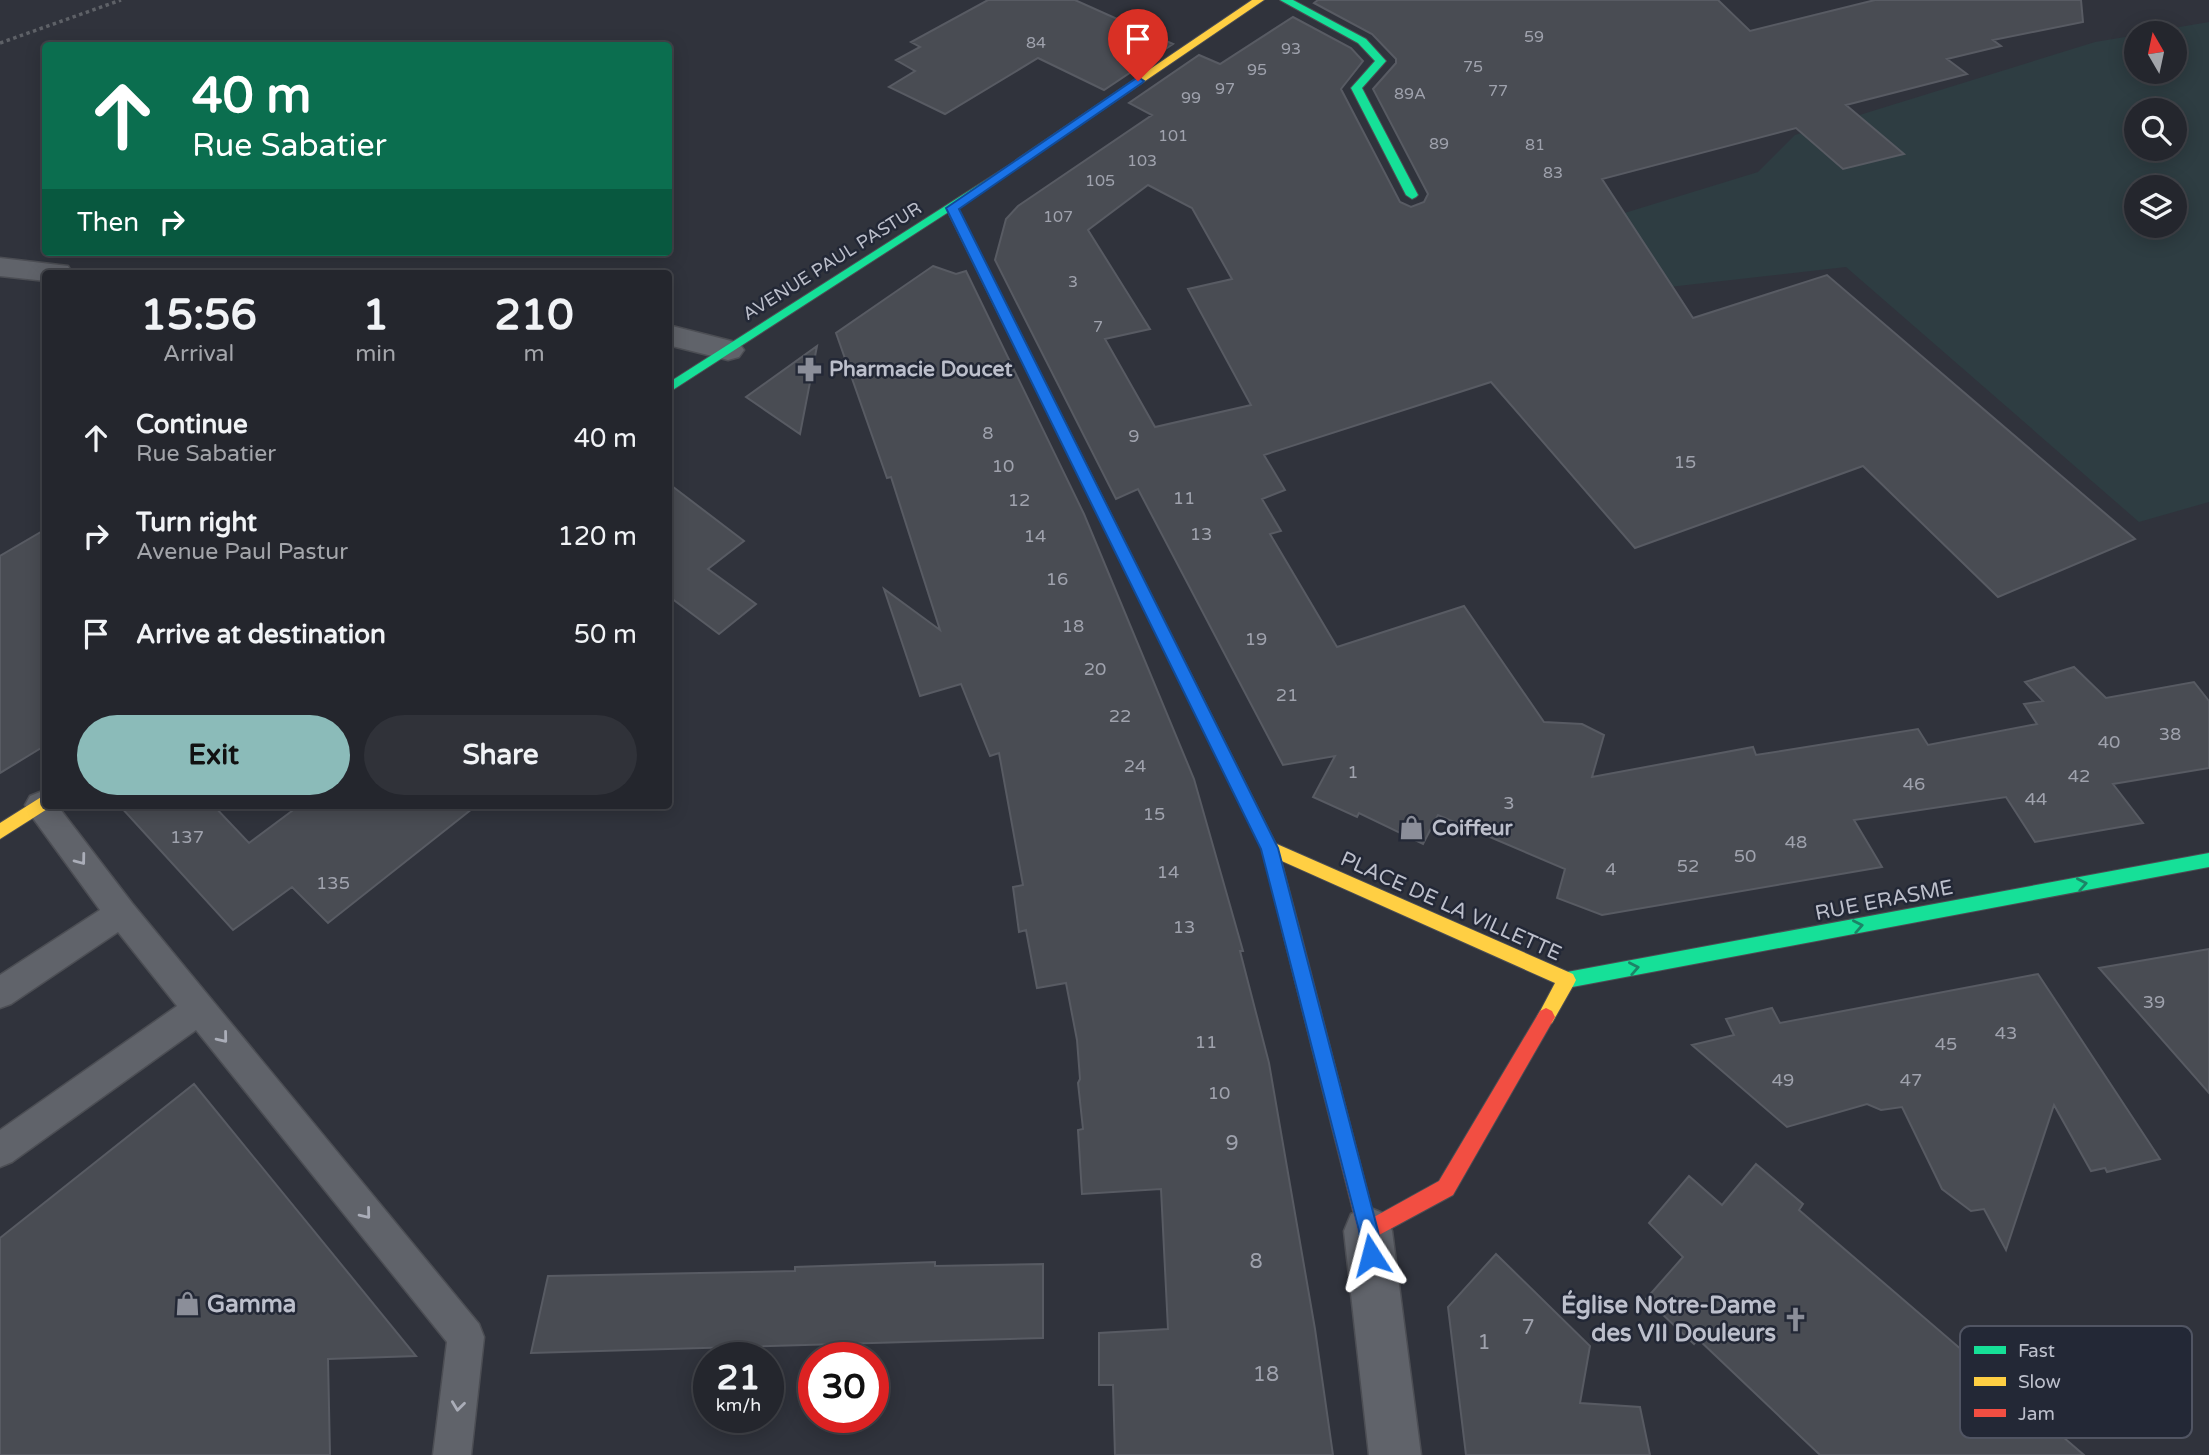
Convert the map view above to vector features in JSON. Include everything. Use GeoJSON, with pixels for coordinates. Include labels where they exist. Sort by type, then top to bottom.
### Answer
{"type":"FeatureCollection","features":[{"type":"Feature","properties":{"kind":"street","name":"AVENUE PAUL PASTUR"},"geometry":{"type":"LineString","coordinates":[[672,386],[952,208],[1259,0]]}},
{"type":"Feature","properties":{"kind":"street"},"geometry":{"type":"LineString","coordinates":[[1285,0],[1362,41],[1381,61],[1356,88],[1412,195]]}},
{"type":"Feature","properties":{"kind":"street"},"geometry":{"type":"LineString","coordinates":[[952,208],[1270,848],[1368,1231],[1395,1455]]}},
{"type":"Feature","properties":{"kind":"street"},"geometry":{"type":"LineString","coordinates":[[0,267],[42,271]]}},
{"type":"Feature","properties":{"kind":"street"},"geometry":{"type":"LineString","coordinates":[[672,336],[729,350]]}},
{"type":"Feature","properties":{"kind":"street"},"geometry":{"type":"LineString","coordinates":[[0,832],[42,804]]}},
{"type":"Feature","properties":{"kind":"street","name":"PLACE DE LA VILLETTE"},"geometry":{"type":"LineString","coordinates":[[1270,848],[1567,980],[1446,1188],[1368,1231]]}},
{"type":"Feature","properties":{"kind":"street","name":"RUE ERASME"},"geometry":{"type":"LineString","coordinates":[[1567,980],[2209,860]]}},
{"type":"Feature","properties":{"kind":"lane"},"geometry":{"type":"LineString","coordinates":[[47,809],[121,913],[466,1337],[452,1455]]}},
{"type":"Feature","properties":{"kind":"lane"},"geometry":{"type":"LineString","coordinates":[[0,993],[121,913]]}},
{"type":"Feature","properties":{"kind":"lane"},"geometry":{"type":"LineString","coordinates":[[0,1150],[199,1009]]}},
{"type":"Feature","properties":{"kind":"path"},"geometry":{"type":"LineString","coordinates":[[0,43],[121,0]]}},
{"type":"Feature","properties":{"kind":"shaded area"},"geometry":{"type":"Polygon","coordinates":[[[2209,22],[2209,502],[2139,522],[1846,267],[1669,287],[1618,215],[1758,172],[1795,135],[2095,42],[2124,37],[2124,84],[2188,84],[2188,26],[2209,22]]]}},
{"type":"Feature","properties":{"kind":"building"},"geometry":{"type":"Polygon","coordinates":[[[988,0],[1075,0],[1173,44],[1104,90],[1038,58],[945,114],[889,87],[915,71],[896,60],[920,47],[911,42],[988,0]]]}},
{"type":"Feature","properties":{"kind":"building"},"geometry":{"type":"Polygon","coordinates":[[[1318,0],[1718,0],[1750,31],[1875,0],[2081,0],[2083,22],[1993,40],[2001,46],[1947,59],[1967,74],[1846,105],[1904,154],[1843,169],[1796,128],[1602,179],[1693,318],[1827,275],[2135,539],[1998,597],[1863,466],[1635,548],[1491,382],[1264,455],[1285,490],[1262,499],[1281,531],[1270,534],[1337,647],[1464,606],[1544,722],[1582,724],[1604,735],[1592,777],[1753,747],[1756,755],[1918,729],[1928,745],[2037,724],[2024,704],[2043,701],[2025,682],[2074,667],[2106,698],[2194,682],[2209,701],[2209,768],[2113,784],[2143,823],[2035,842],[2006,797],[1854,820],[1882,867],[1602,915],[1557,898],[1565,869],[1438,815],[1423,844],[1359,813],[1357,817],[1313,797],[1335,756],[1283,765],[1138,489],[1116,499],[995,260],[1006,219],[1018,206],[1152,115],[1129,103],[1199,55],[1220,64],[1293,17],[1351,48],[1363,61],[1341,89],[1400,202],[1411,207],[1424,202],[1428,194],[1373,89],[1396,63],[1396,59],[1372,34],[1314,3],[1318,0]],[[1148,185],[1088,230],[1150,329],[1105,339],[1155,427],[1251,405],[1188,289],[1232,279],[1192,208],[1148,185]]]}},
{"type":"Feature","properties":{"kind":"building"},"geometry":{"type":"Polygon","coordinates":[[[933,266],[956,274],[966,271],[1084,514],[1194,779],[1243,951],[1240,951],[1269,1063],[1315,1329],[1333,1455],[1115,1455],[1113,1385],[1099,1385],[1099,1333],[1168,1329],[1161,1189],[1082,1194],[1078,1130],[1083,1129],[1078,1083],[1080,1079],[1077,1040],[1066,983],[1037,988],[1026,930],[1019,932],[1013,887],[1023,885],[999,753],[990,756],[961,684],[920,696],[884,589],[940,630],[891,477],[887,478],[836,333],[933,266]]]}},
{"type":"Feature","properties":{"kind":"building"},"geometry":{"type":"Polygon","coordinates":[[[817,346],[800,434],[746,397],[817,346]]]}},
{"type":"Feature","properties":{"kind":"building"},"geometry":{"type":"Polygon","coordinates":[[[672,486],[744,541],[708,569],[756,604],[719,634],[672,599],[672,486]]]}},
{"type":"Feature","properties":{"kind":"building"},"geometry":{"type":"Polygon","coordinates":[[[42,531],[42,747],[0,773],[0,556],[42,531]]]}},
{"type":"Feature","properties":{"kind":"building"},"geometry":{"type":"Polygon","coordinates":[[[123,809],[217,809],[249,843],[295,809],[472,809],[328,923],[292,887],[233,930],[123,809]]]}},
{"type":"Feature","properties":{"kind":"building"},"geometry":{"type":"Polygon","coordinates":[[[2209,949],[2209,1093],[2099,968],[2209,949]]]}},
{"type":"Feature","properties":{"kind":"building"},"geometry":{"type":"Polygon","coordinates":[[[2038,974],[2160,1159],[2107,1172],[2105,1168],[2091,1171],[2054,1105],[2006,1250],[1984,1209],[1971,1211],[1942,1189],[1902,1107],[1881,1110],[1867,1104],[1787,1127],[1692,1045],[1734,1035],[1726,1019],[1772,1008],[1780,1023],[2038,974]]]}},
{"type":"Feature","properties":{"kind":"building","name":"Gamma"},"geometry":{"type":"Polygon","coordinates":[[[194,1084],[416,1356],[328,1359],[330,1455],[0,1455],[0,1238],[194,1084]]]}},
{"type":"Feature","properties":{"kind":"building","name":"Église Notre-Dame des VII Douleurs"},"geometry":{"type":"Polygon","coordinates":[[[1756,1164],[1803,1204],[1799,1210],[1960,1348],[1960,1438],[2064,1438],[2084,1455],[1820,1455],[1698,1339],[1694,1344],[1646,1299],[1683,1257],[1649,1223],[1689,1176],[1722,1205],[1756,1164]]]}},
{"type":"Feature","properties":{"kind":"building"},"geometry":{"type":"Polygon","coordinates":[[[1496,1254],[1590,1346],[1580,1403],[1640,1407],[1650,1455],[1466,1455],[1448,1307],[1496,1254]]]}},
{"type":"Feature","properties":{"kind":"building"},"geometry":{"type":"Polygon","coordinates":[[[935,1262],[935,1266],[1043,1264],[1043,1338],[798,1342],[798,1345],[784,1346],[784,1342],[693,1342],[693,1348],[531,1353],[548,1276],[795,1271],[795,1267],[935,1262]]]}},
{"type":"Feature","properties":{"kind":"traffic: fast"},"geometry":{"type":"LineString","coordinates":[[1285,0],[1362,41],[1381,61],[1356,88],[1412,195]]}},
{"type":"Feature","properties":{"kind":"traffic: fast"},"geometry":{"type":"LineString","coordinates":[[672,386],[1022,160]]}},
{"type":"Feature","properties":{"kind":"traffic: fast"},"geometry":{"type":"LineString","coordinates":[[1128,562],[1270,848],[1293,938]]}},
{"type":"Feature","properties":{"kind":"traffic: fast"},"geometry":{"type":"LineString","coordinates":[[1567,980],[2209,860]]}},
{"type":"Feature","properties":{"kind":"traffic: slow"},"geometry":{"type":"LineString","coordinates":[[1022,160],[1259,0]]}},
{"type":"Feature","properties":{"kind":"traffic: slow"},"geometry":{"type":"LineString","coordinates":[[952,208],[1128,562]]}},
{"type":"Feature","properties":{"kind":"traffic: slow"},"geometry":{"type":"LineString","coordinates":[[0,832],[42,804]]}},
{"type":"Feature","properties":{"kind":"traffic: slow"},"geometry":{"type":"LineString","coordinates":[[1270,848],[1567,980],[1546,1017]]}},
{"type":"Feature","properties":{"kind":"traffic: jam"},"geometry":{"type":"LineString","coordinates":[[1293,938],[1368,1231],[1446,1188],[1546,1017]]}},
{"type":"Feature","properties":{"kind":"place","name":"Pharmacie Doucet"},"geometry":{"type":"Point","coordinates":[809,369]}},
{"type":"Feature","properties":{"kind":"place","name":"Coiffeur"},"geometry":{"type":"Point","coordinates":[1412,828]}},
{"type":"Feature","properties":{"kind":"place","name":"Gamma"},"geometry":{"type":"Point","coordinates":[187,1304]}},
{"type":"Feature","properties":{"kind":"place","name":"Église Notre-Dame des VII Douleurs"},"geometry":{"type":"Point","coordinates":[1796,1319]}},
{"type":"Feature","properties":{"kind":"route"},"geometry":{"type":"LineString","coordinates":[[1138,81],[952,208],[1270,848],[1368,1231],[1371,1255]]}}]}
